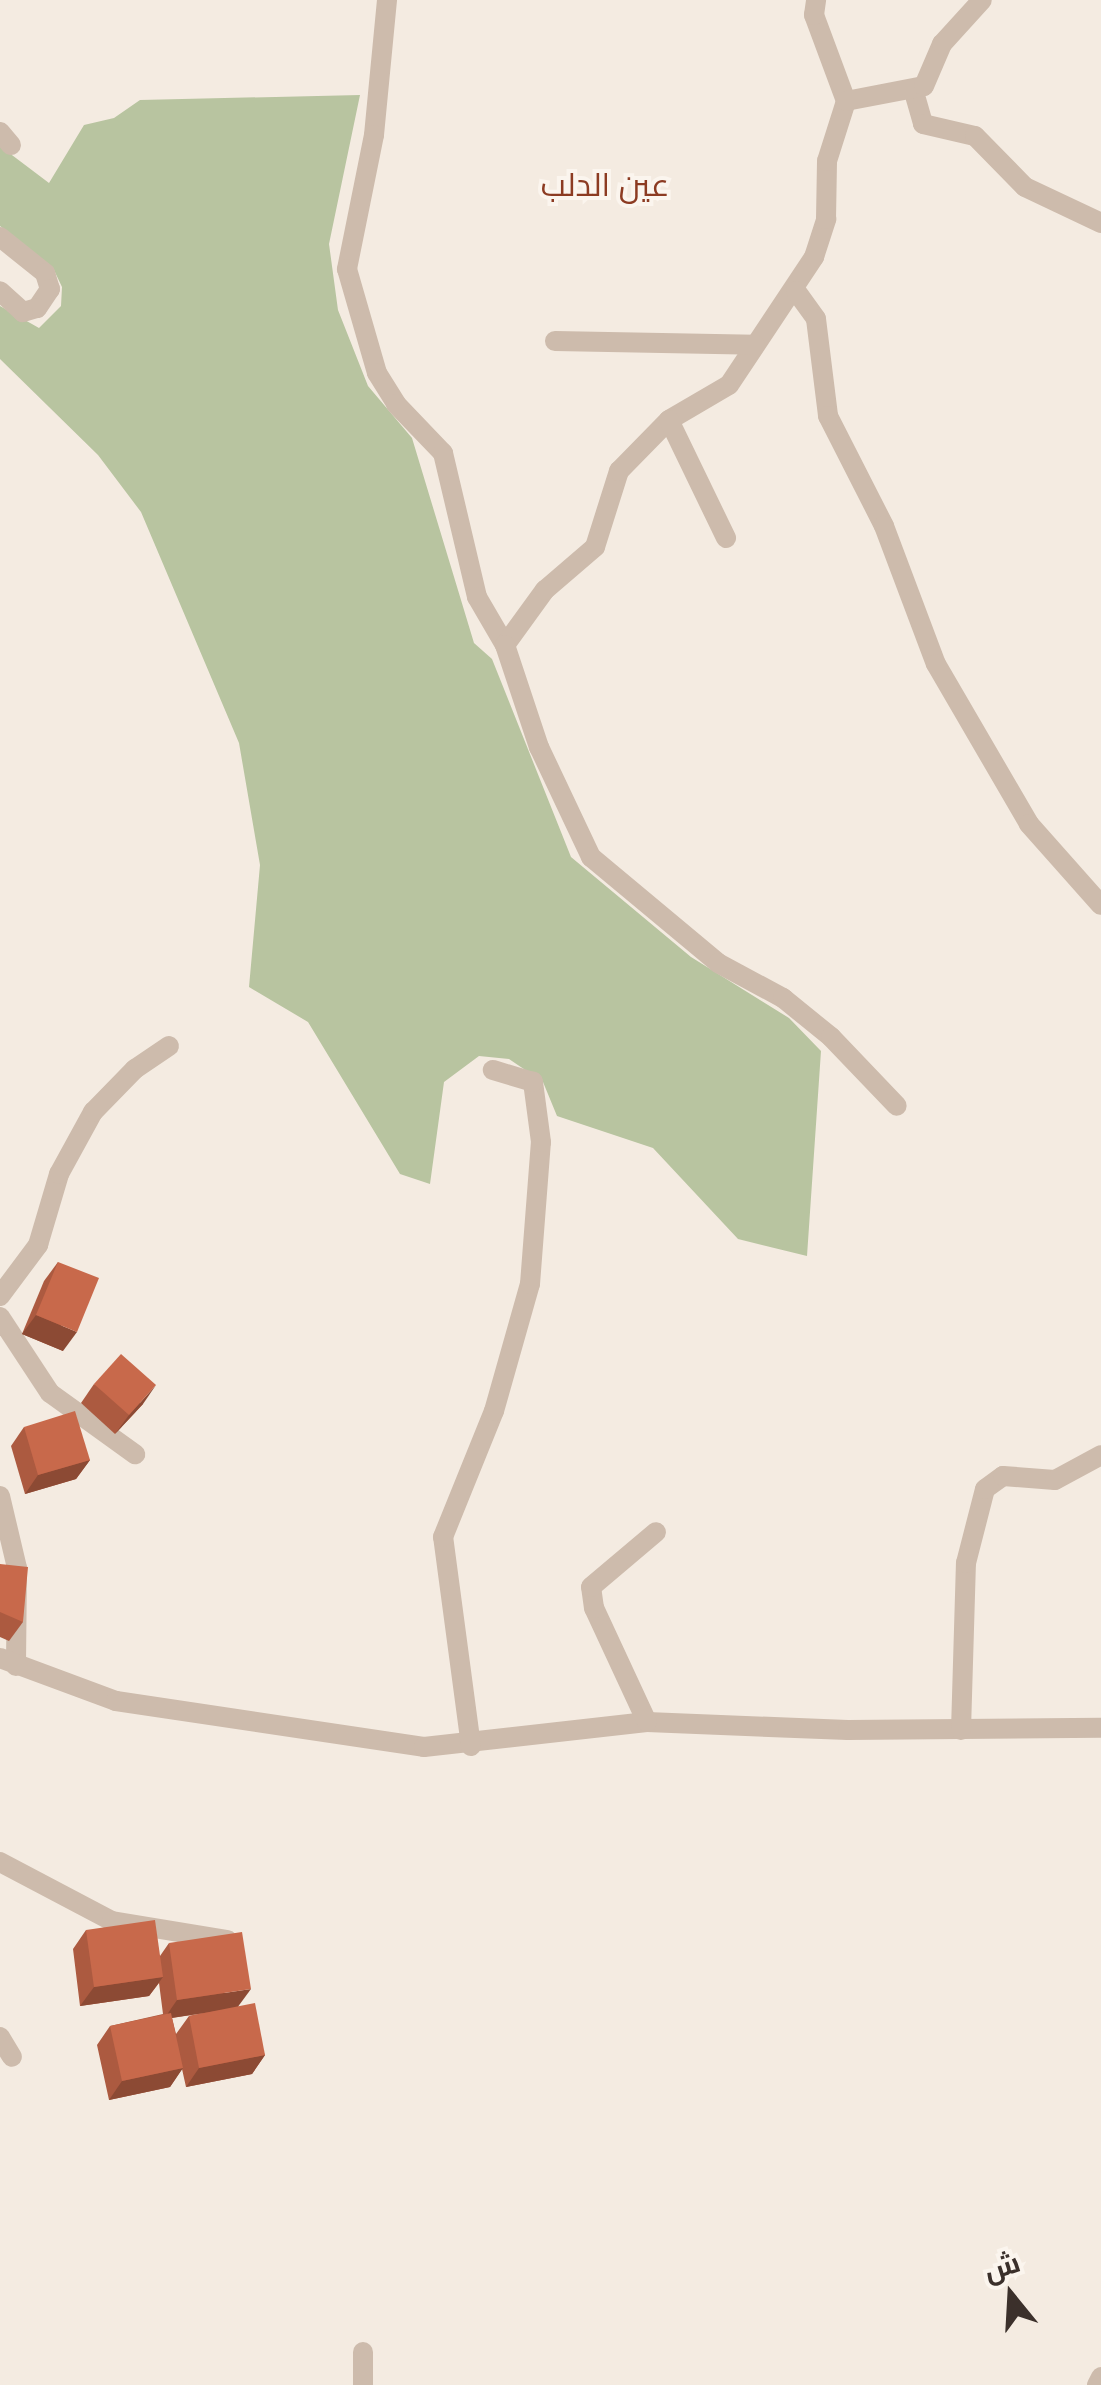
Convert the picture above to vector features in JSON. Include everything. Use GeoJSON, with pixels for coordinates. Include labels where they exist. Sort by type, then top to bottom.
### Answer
{"type":"FeatureCollection","features":[{"type":"Feature","properties":{"kind":"street"},"geometry":{"type":"LineString","coordinates":[[387,0],[374,135],[347,269],[377,374],[396,404],[443,453],[477,597],[505,645],[539,747],[590,857],[718,963],[784,998],[831,1036],[897,1106]]}},
{"type":"Feature","properties":{"kind":"street"},"geometry":{"type":"LineString","coordinates":[[505,645],[545,590],[594,547],[618,471],[669,420],[729,385],[796,291],[822,237],[827,160],[846,102],[814,15],[816,0]]}},
{"type":"Feature","properties":{"kind":"street"},"geometry":{"type":"LineString","coordinates":[[846,102],[914,92],[932,77],[954,28],[982,0]]}},
{"type":"Feature","properties":{"kind":"street"},"geometry":{"type":"LineString","coordinates":[[914,92],[922,124],[975,136],[1025,187],[1096,214]]}},
{"type":"Feature","properties":{"kind":"street"},"geometry":{"type":"LineString","coordinates":[[0,237],[45,273],[50,289],[36,308],[23,312],[0,290]]}},
{"type":"Feature","properties":{"kind":"street"},"geometry":{"type":"LineString","coordinates":[[796,291],[816,319],[828,416],[884,526],[936,664],[1028,824],[1101,905]]}},
{"type":"Feature","properties":{"kind":"street"},"geometry":{"type":"LineString","coordinates":[[555,341],[755,345]]}},
{"type":"Feature","properties":{"kind":"street"},"geometry":{"type":"LineString","coordinates":[[669,420],[726,538]]}},
{"type":"Feature","properties":{"kind":"street"},"geometry":{"type":"LineString","coordinates":[[0,1296],[38,1245],[59,1174],[93,1112],[136,1069],[169,1046]]}},
{"type":"Feature","properties":{"kind":"street"},"geometry":{"type":"LineString","coordinates":[[470,1746],[443,1538],[494,1412],[530,1284],[541,1142],[533,1082],[493,1070]]}},
{"type":"Feature","properties":{"kind":"street"},"geometry":{"type":"LineString","coordinates":[[0,1316],[57,1400],[135,1454]]}},
{"type":"Feature","properties":{"kind":"street"},"geometry":{"type":"LineString","coordinates":[[961,1730],[966,1563],[985,1488],[1002,1476],[1055,1480],[1101,1455]]}},
{"type":"Feature","properties":{"kind":"street"},"geometry":{"type":"LineString","coordinates":[[0,1496],[17,1568],[8,1662],[168,1712],[248,1716],[424,1747],[470,1746],[579,1725],[647,1722],[961,1730],[1101,1728]]}},
{"type":"Feature","properties":{"kind":"street"},"geometry":{"type":"LineString","coordinates":[[647,1722],[594,1608],[590,1587],[656,1532]]}},
{"type":"Feature","properties":{"kind":"street"},"geometry":{"type":"LineString","coordinates":[[0,1862],[112,1921],[232,1941],[244,1956]]}},
{"type":"Feature","properties":{"kind":"street"},"geometry":{"type":"LineString","coordinates":[[0,2038],[12,2057]]}},
{"type":"Feature","properties":{"kind":"street"},"geometry":{"type":"LineString","coordinates":[[363,2352],[363,2385]]}},
{"type":"Feature","properties":{"kind":"street"},"geometry":{"type":"LineString","coordinates":[[1097,2385],[1101,2377]]}},
{"type":"Feature","properties":{"kind":"green space"},"geometry":{"type":"Polygon","coordinates":[[[360,95],[329,244],[338,310],[368,386],[412,438],[474,643],[492,659],[571,857],[691,957],[789,1018],[821,1051],[807,1256],[738,1239],[653,1148],[557,1116],[543,1082],[509,1059],[479,1056],[444,1082],[430,1184],[400,1174],[308,1022],[249,987],[260,865],[239,743],[141,512],[98,455],[0,359],[0,306],[39,328],[61,306],[62,287],[53,268],[0,226],[0,146],[49,183],[84,125],[114,118],[140,100],[360,95]]]}},
{"type":"Feature","properties":{"kind":"building"},"geometry":{"type":"Polygon","coordinates":[[[58,1262],[99,1278],[77,1332],[36,1315],[58,1262]]]}},
{"type":"Feature","properties":{"kind":"building"},"geometry":{"type":"Polygon","coordinates":[[[121,1354],[156,1385],[129,1415],[94,1384],[121,1354]]]}},
{"type":"Feature","properties":{"kind":"building"},"geometry":{"type":"Polygon","coordinates":[[[75,1411],[90,1460],[38,1475],[24,1427],[75,1411]]]}},
{"type":"Feature","properties":{"kind":"building"},"geometry":{"type":"Polygon","coordinates":[[[0,1564],[28,1567],[23,1622],[0,1612],[0,1564]]]}},
{"type":"Feature","properties":{"kind":"building"},"geometry":{"type":"Polygon","coordinates":[[[155,1920],[163,1977],[94,1987],[86,1930],[155,1920]]]}},
{"type":"Feature","properties":{"kind":"building"},"geometry":{"type":"Polygon","coordinates":[[[242,1932],[251,1989],[177,2000],[169,1943],[242,1932]]]}},
{"type":"Feature","properties":{"kind":"building"},"geometry":{"type":"Polygon","coordinates":[[[255,2003],[265,2055],[199,2068],[189,2016],[255,2003]]]}},
{"type":"Feature","properties":{"kind":"building"},"geometry":{"type":"Polygon","coordinates":[[[171,2013],[183,2068],[122,2081],[110,2026],[171,2013]]]}},
{"type":"Feature","properties":{"kind":"district","name":"عين الدلب"},"geometry":{"type":"Point","coordinates":[605,184]}}]}
